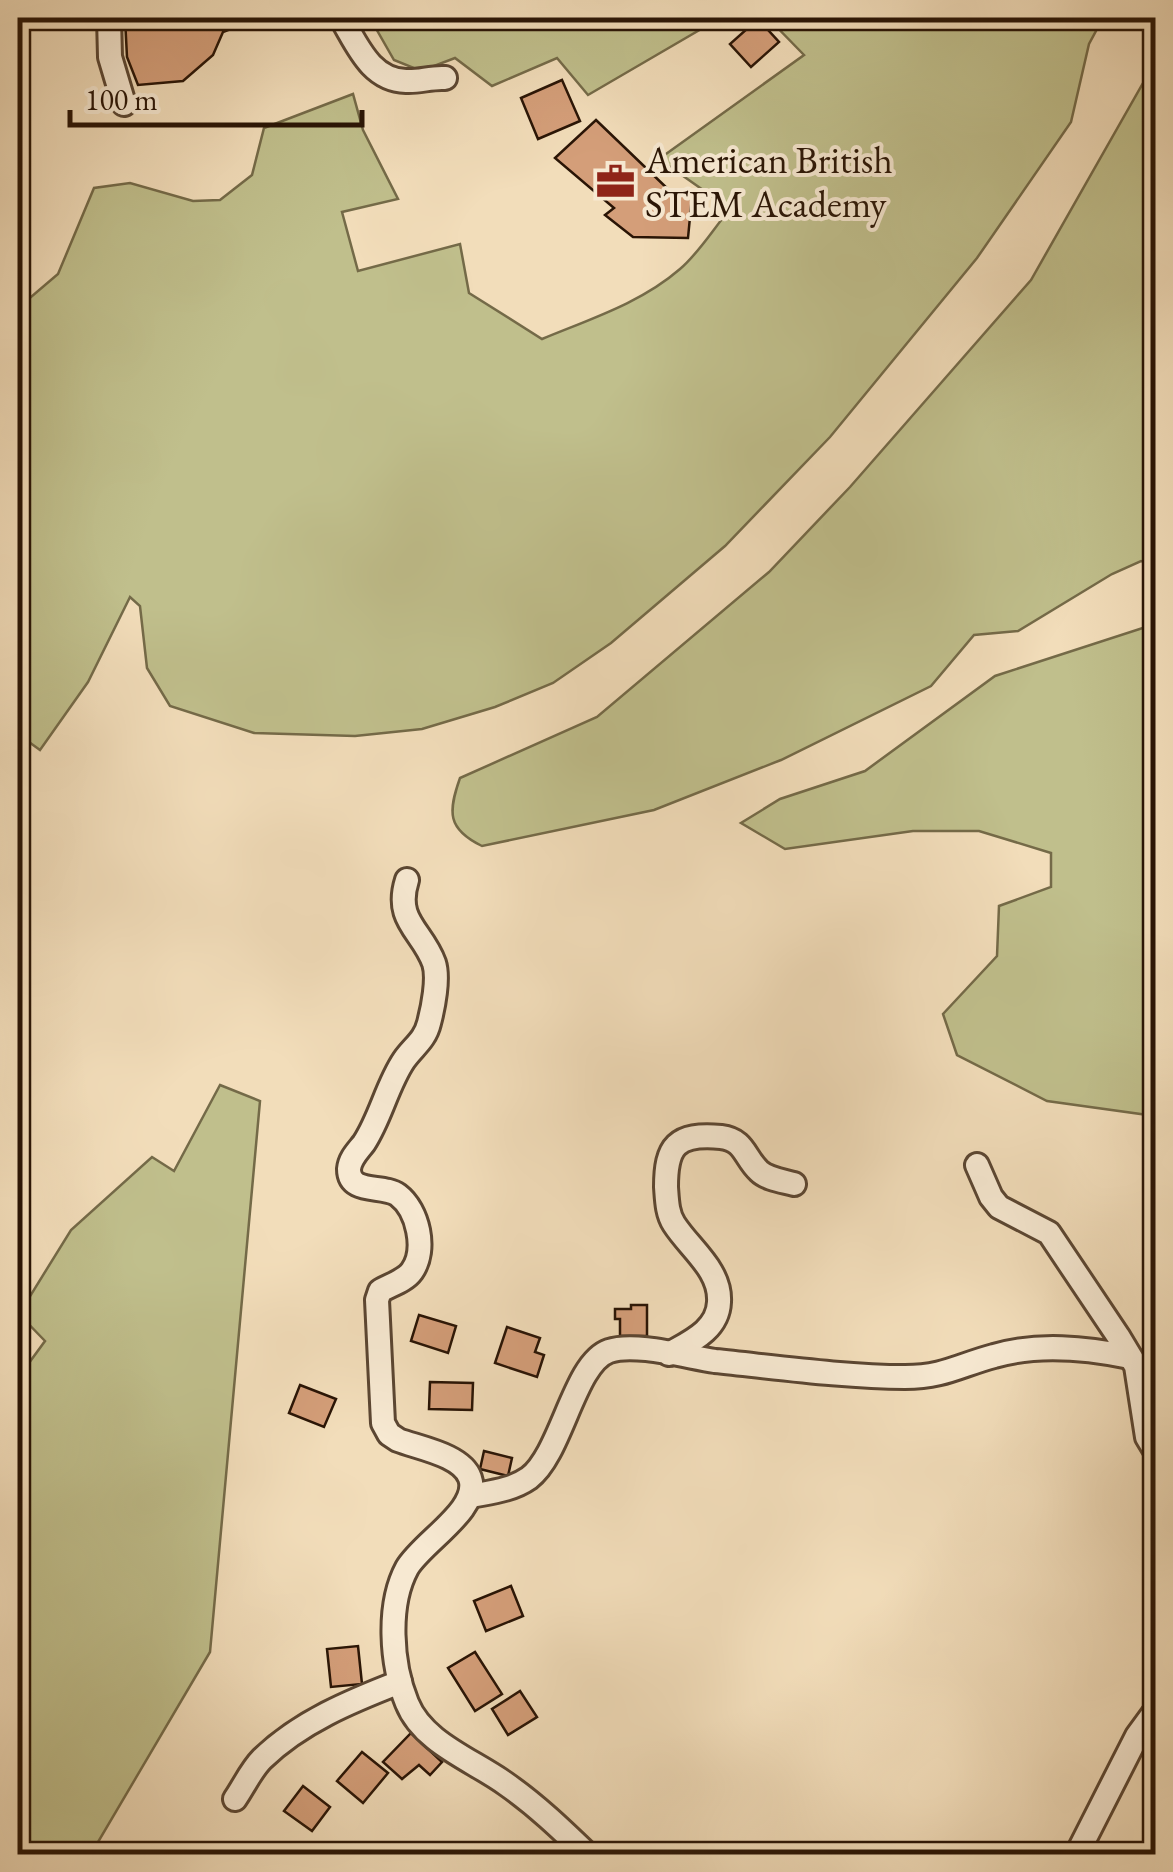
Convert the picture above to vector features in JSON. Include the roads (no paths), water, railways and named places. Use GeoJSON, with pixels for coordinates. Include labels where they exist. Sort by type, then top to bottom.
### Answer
{"type":"FeatureCollection","features":[{"type":"Feature","properties":{"kind":"street"},"geometry":{"type":"LineString","coordinates":[[109,18],[110,57],[124,104]]}},
{"type":"Feature","properties":{"kind":"street"},"geometry":{"type":"LineString","coordinates":[[341,18],[371,67],[388,78],[408,82],[445,78]]}},
{"type":"Feature","properties":{"kind":"street"},"geometry":{"type":"LineString","coordinates":[[407,880],[402,897],[405,914],[436,968],[430,1020],[426,1034],[401,1064],[349,1172],[352,1181],[360,1186],[396,1194],[413,1214],[418,1228],[414,1270],[405,1279],[380,1290],[377,1300],[383,1423],[398,1440],[458,1463],[470,1478],[472,1496],[460,1514],[430,1539],[407,1568],[395,1604],[400,1682],[413,1714],[437,1740],[545,1814],[586,1854]]}},
{"type":"Feature","properties":{"kind":"street"},"geometry":{"type":"LineString","coordinates":[[669,1354],[699,1337],[714,1323],[720,1303],[716,1281],[672,1222],[666,1204],[666,1162],[670,1150],[682,1141],[725,1138],[743,1145],[760,1172],[794,1184]]}},
{"type":"Feature","properties":{"kind":"street"},"geometry":{"type":"LineString","coordinates":[[977,1166],[1000,1207],[1048,1233],[1130,1357],[1140,1382],[1147,1436],[1156,1452]]}},
{"type":"Feature","properties":{"kind":"street"},"geometry":{"type":"LineString","coordinates":[[472,1496],[507,1490],[531,1476],[549,1452],[592,1361],[610,1350],[905,1377],[945,1374],[992,1356],[1025,1350],[1095,1350],[1130,1357]]}},
{"type":"Feature","properties":{"kind":"street"},"geometry":{"type":"LineString","coordinates":[[236,1799],[260,1761],[292,1735],[344,1704],[400,1682]]}},
{"type":"Feature","properties":{"kind":"street"},"geometry":{"type":"LineString","coordinates":[[1077,1854],[1137,1736],[1156,1710]]}},
{"type":"Feature","properties":{"kind":"place","name":"American British STEM Academy"},"geometry":{"type":"Point","coordinates":[615,181]}}]}
